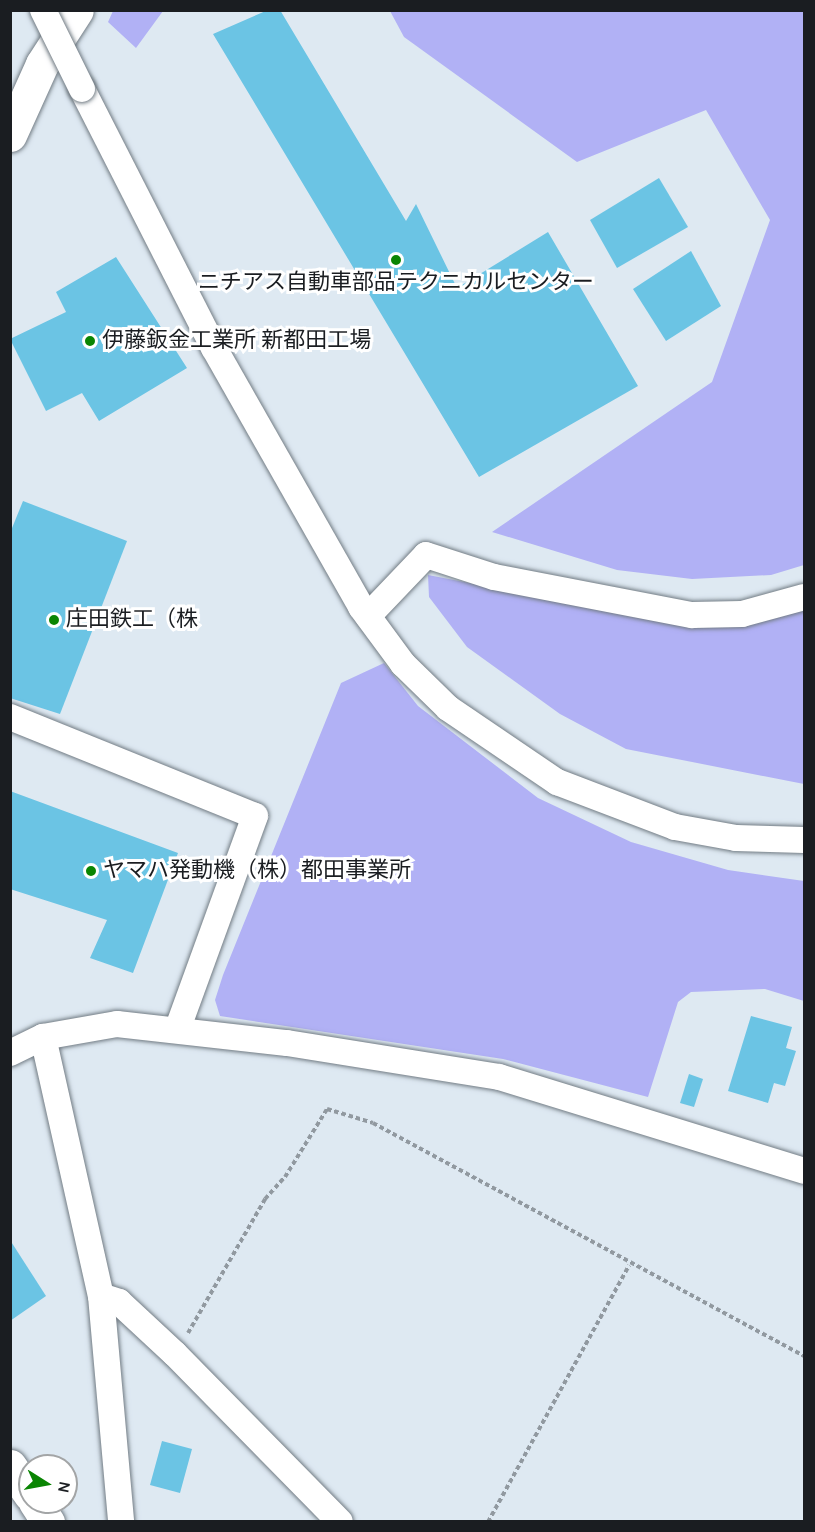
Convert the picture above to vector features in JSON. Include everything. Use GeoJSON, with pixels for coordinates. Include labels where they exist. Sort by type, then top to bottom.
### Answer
{"type":"FeatureCollection","features":[{"type":"Feature","properties":{"kind":"highway"},"geometry":{"type":"LineString","coordinates":[[10,135],[42,64],[77,10]]}},
{"type":"Feature","properties":{"kind":"street"},"geometry":{"type":"LineString","coordinates":[[43,10],[214,348],[368,616],[403,664],[448,708],[557,782],[675,826],[736,838],[804,840]]}},
{"type":"Feature","properties":{"kind":"street"},"geometry":{"type":"LineString","coordinates":[[368,616],[426,555],[495,577],[692,615],[742,614],[804,597]]}},
{"type":"Feature","properties":{"kind":"street"},"geometry":{"type":"LineString","coordinates":[[10,717],[255,816],[178,1028]]}},
{"type":"Feature","properties":{"kind":"street"},"geometry":{"type":"LineString","coordinates":[[10,1053],[43,1037],[95,1025],[178,1028],[499,1077],[804,1171]]}},
{"type":"Feature","properties":{"kind":"street"},"geometry":{"type":"LineString","coordinates":[[43,1037],[101,1296],[121,1521]]}},
{"type":"Feature","properties":{"kind":"street"},"geometry":{"type":"LineString","coordinates":[[101,1296],[119,1302],[176,1354],[340,1521]]}},
{"type":"Feature","properties":{"kind":"path"},"geometry":{"type":"LineString","coordinates":[[176,1354],[265,1199],[285,1178],[327,1109],[373,1123],[629,1265],[804,1356]]}},
{"type":"Feature","properties":{"kind":"path"},"geometry":{"type":"LineString","coordinates":[[489,1521],[629,1265]]}},
{"type":"Feature","properties":{"kind":"shaded area"},"geometry":{"type":"Polygon","coordinates":[[[113,10],[163,11],[136,48],[108,22],[113,10]]]}},
{"type":"Feature","properties":{"kind":"shaded area"},"geometry":{"type":"Polygon","coordinates":[[[390,11],[804,11],[804,565],[771,575],[692,579],[617,570],[492,532],[712,382],[770,220],[706,110],[577,162],[404,37],[390,11]]]}},
{"type":"Feature","properties":{"kind":"shaded area"},"geometry":{"type":"Polygon","coordinates":[[[428,575],[693,626],[804,605],[804,784],[626,749],[560,714],[467,647],[429,597],[428,575]]]}},
{"type":"Feature","properties":{"kind":"shaded area"},"geometry":{"type":"Polygon","coordinates":[[[384,663],[418,706],[538,798],[631,842],[728,870],[804,881],[804,1001],[765,989],[691,992],[678,1002],[648,1097],[503,1059],[220,1016],[215,1000],[223,975],[341,683],[384,663]]]}},
{"type":"Feature","properties":{"kind":"building","name":"ニチアス自動車部品テクニカルセンター"},"geometry":{"type":"Polygon","coordinates":[[[268,10],[280,10],[406,221],[416,204],[457,288],[548,232],[638,386],[479,477],[213,34],[268,10]]]}},
{"type":"Feature","properties":{"kind":"building"},"geometry":{"type":"Polygon","coordinates":[[[659,178],[688,227],[617,268],[590,220],[659,178]]]}},
{"type":"Feature","properties":{"kind":"building"},"geometry":{"type":"Polygon","coordinates":[[[691,251],[721,306],[666,341],[633,289],[691,251]]]}},
{"type":"Feature","properties":{"kind":"building","name":"伊藤鈑金工業所 新都田工場"},"geometry":{"type":"Polygon","coordinates":[[[116,257],[187,368],[99,421],[82,393],[46,411],[10,339],[66,312],[56,292],[116,257]]]}},
{"type":"Feature","properties":{"kind":"building","name":"庄田鉄工（株"},"geometry":{"type":"Polygon","coordinates":[[[23,501],[127,541],[60,714],[10,698],[10,533],[23,501]]]}},
{"type":"Feature","properties":{"kind":"building","name":"ヤマハ発動機（株）都田事業所"},"geometry":{"type":"Polygon","coordinates":[[[10,791],[178,853],[133,973],[90,958],[107,920],[10,889],[10,791]]]}},
{"type":"Feature","properties":{"kind":"building"},"geometry":{"type":"Polygon","coordinates":[[[751,1016],[792,1027],[786,1048],[796,1051],[785,1086],[774,1083],[768,1103],[728,1091],[751,1016]]]}},
{"type":"Feature","properties":{"kind":"building"},"geometry":{"type":"Polygon","coordinates":[[[689,1074],[703,1079],[694,1107],[680,1103],[689,1074]]]}},
{"type":"Feature","properties":{"kind":"building"},"geometry":{"type":"Polygon","coordinates":[[[10,1240],[46,1296],[10,1321],[10,1240]]]}},
{"type":"Feature","properties":{"kind":"building"},"geometry":{"type":"Polygon","coordinates":[[[162,1441],[192,1449],[180,1493],[150,1485],[162,1441]]]}},
{"type":"Feature","properties":{"kind":"place","name":"ニチアス自動車部品テクニカルセンター"},"geometry":{"type":"Point","coordinates":[396,260]}},
{"type":"Feature","properties":{"kind":"place","name":"伊藤鈑金工業所 新都田工場"},"geometry":{"type":"Point","coordinates":[90,341]}},
{"type":"Feature","properties":{"kind":"place","name":"庄田鉄工（株"},"geometry":{"type":"Point","coordinates":[54,620]}},
{"type":"Feature","properties":{"kind":"place","name":"ヤマハ発動機（株）都田事業所"},"geometry":{"type":"Point","coordinates":[91,871]}}]}
